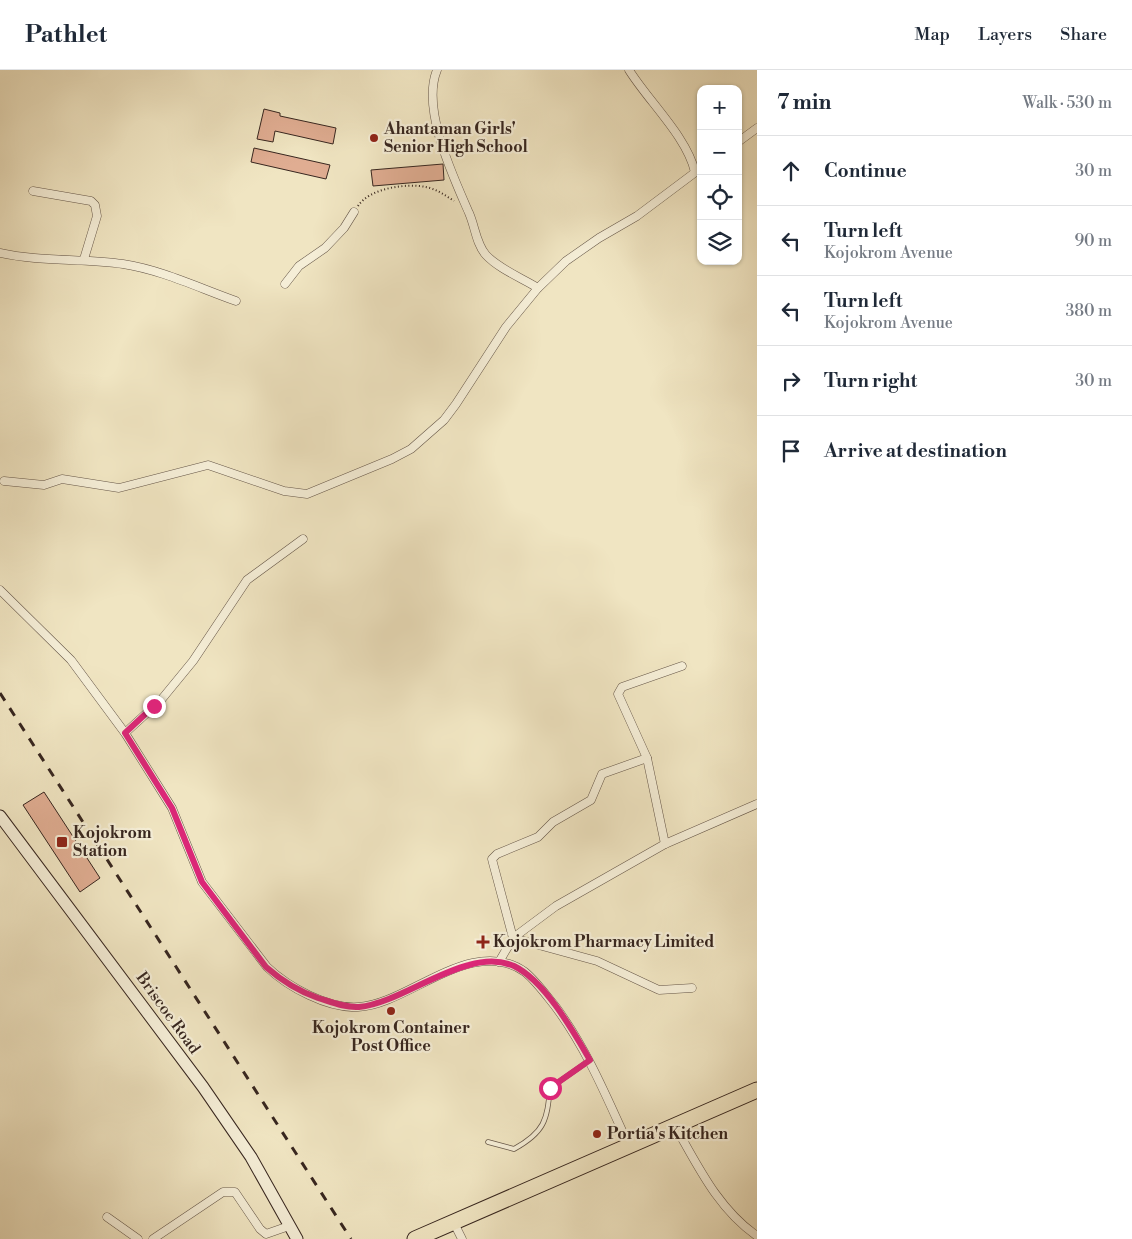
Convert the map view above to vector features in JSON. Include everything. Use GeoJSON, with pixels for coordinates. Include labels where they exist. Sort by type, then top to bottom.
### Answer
{"type":"FeatureCollection","features":[{"type":"Feature","properties":{"kind":"highway"},"geometry":{"type":"LineString","coordinates":[[416,1239],[757,1090]]}},
{"type":"Feature","properties":{"kind":"street"},"geometry":{"type":"LineString","coordinates":[[437,70],[432,92],[438,128],[457,187],[467,208],[479,243],[487,256],[538,288]]}},
{"type":"Feature","properties":{"kind":"street"},"geometry":{"type":"LineString","coordinates":[[629,70],[643,93],[689,151],[697,168]]}},
{"type":"Feature","properties":{"kind":"street"},"geometry":{"type":"LineString","coordinates":[[742,139],[757,128]]}},
{"type":"Feature","properties":{"kind":"street"},"geometry":{"type":"LineString","coordinates":[[4,481],[44,485],[62,479],[119,488],[208,465],[289,492],[307,494],[392,459],[410,449],[431,433],[456,404],[501,333],[538,288],[578,251],[633,219],[697,171]]}},
{"type":"Feature","properties":{"kind":"street"},"geometry":{"type":"LineString","coordinates":[[33,191],[91,201],[95,205],[97,216],[84,259]]}},
{"type":"Feature","properties":{"kind":"street"},"geometry":{"type":"LineString","coordinates":[[285,284],[298,266],[325,248],[344,228],[354,212]]}},
{"type":"Feature","properties":{"kind":"street"},"geometry":{"type":"LineString","coordinates":[[0,253],[24,258],[84,259],[154,271],[236,301]]}},
{"type":"Feature","properties":{"kind":"street"},"geometry":{"type":"LineString","coordinates":[[125,733],[161,700],[198,655],[247,580],[303,539]]}},
{"type":"Feature","properties":{"kind":"street"},"geometry":{"type":"LineString","coordinates":[[0,590],[71,660],[125,733],[172,808],[202,882],[266,967],[292,987],[340,1006],[358,1007],[376,1004],[454,969],[478,963],[499,962],[512,966],[525,973],[545,994],[590,1060],[629,1146]]}},
{"type":"Feature","properties":{"kind":"street"},"geometry":{"type":"LineString","coordinates":[[665,844],[646,758],[619,697],[619,690],[622,687],[682,666]]}},
{"type":"Feature","properties":{"kind":"street"},"geometry":{"type":"LineString","coordinates":[[513,938],[493,863],[494,856],[538,837],[553,822],[591,800],[602,774],[646,758]]}},
{"type":"Feature","properties":{"kind":"street"},"geometry":{"type":"LineString","coordinates":[[499,962],[513,938],[556,906],[665,844],[757,804]]}},
{"type":"Feature","properties":{"kind":"street","name":"Briscoe Road"},"geometry":{"type":"LineString","coordinates":[[0,816],[203,1087],[251,1157],[297,1239]]}},
{"type":"Feature","properties":{"kind":"street"},"geometry":{"type":"LineString","coordinates":[[513,938],[597,961],[659,990],[692,988]]}},
{"type":"Feature","properties":{"kind":"street"},"geometry":{"type":"LineString","coordinates":[[675,1126],[706,1182],[726,1209],[757,1236]]}},
{"type":"Feature","properties":{"kind":"street"},"geometry":{"type":"LineString","coordinates":[[153,1239],[228,1191],[235,1192],[260,1229],[266,1234],[289,1226]]}},
{"type":"Feature","properties":{"kind":"street"},"geometry":{"type":"LineString","coordinates":[[107,1216],[137,1239]]}},
{"type":"Feature","properties":{"kind":"street"},"geometry":{"type":"LineString","coordinates":[[454,1224],[462,1239]]}},
{"type":"Feature","properties":{"kind":"lane"},"geometry":{"type":"LineString","coordinates":[[488,1142],[514,1149],[530,1140],[547,1117],[550,1088],[590,1060]]}},
{"type":"Feature","properties":{"kind":"path"},"geometry":{"type":"LineString","coordinates":[[354,212],[361,201],[369,195],[411,185],[437,191],[467,208]]}},
{"type":"Feature","properties":{"kind":"building"},"geometry":{"type":"Polygon","coordinates":[[[264,109],[280,113],[280,116],[336,128],[333,144],[275,131],[273,142],[257,139],[264,109]]]}},
{"type":"Feature","properties":{"kind":"building"},"geometry":{"type":"Polygon","coordinates":[[[254,148],[330,165],[326,179],[251,162],[254,148]]]}},
{"type":"Feature","properties":{"kind":"building"},"geometry":{"type":"Polygon","coordinates":[[[443,164],[444,180],[373,186],[371,170],[443,164]]]}},
{"type":"Feature","properties":{"kind":"building","name":"Kojokrom Station"},"geometry":{"type":"Polygon","coordinates":[[[44,792],[100,878],[80,892],[23,805],[44,792]]]}},
{"type":"Feature","properties":{"kind":"railway"},"geometry":{"type":"LineString","coordinates":[[0,693],[351,1239]]}},
{"type":"Feature","properties":{"kind":"place","name":"Ahantaman Girls' Senior High School"},"geometry":{"type":"Point","coordinates":[374,138]}},
{"type":"Feature","properties":{"kind":"place","name":"Kojokrom Station"},"geometry":{"type":"Point","coordinates":[62,842]}},
{"type":"Feature","properties":{"kind":"place","name":"Kojokrom Pharmacy Limited"},"geometry":{"type":"Point","coordinates":[483,942]}},
{"type":"Feature","properties":{"kind":"place","name":"Kojokrom Container Post Office"},"geometry":{"type":"Point","coordinates":[391,1011]}},
{"type":"Feature","properties":{"kind":"place","name":"Portia's Kitchen"},"geometry":{"type":"Point","coordinates":[597,1134]}},
{"type":"Feature","properties":{"kind":"route"},"geometry":{"type":"LineString","coordinates":[[154,706],[125,733],[172,808],[202,882],[266,967],[292,987],[307,994],[340,1006],[358,1007],[376,1004],[436,975],[454,969],[478,963],[499,962],[512,966],[525,973],[545,994],[590,1060],[550,1088]]}}]}
